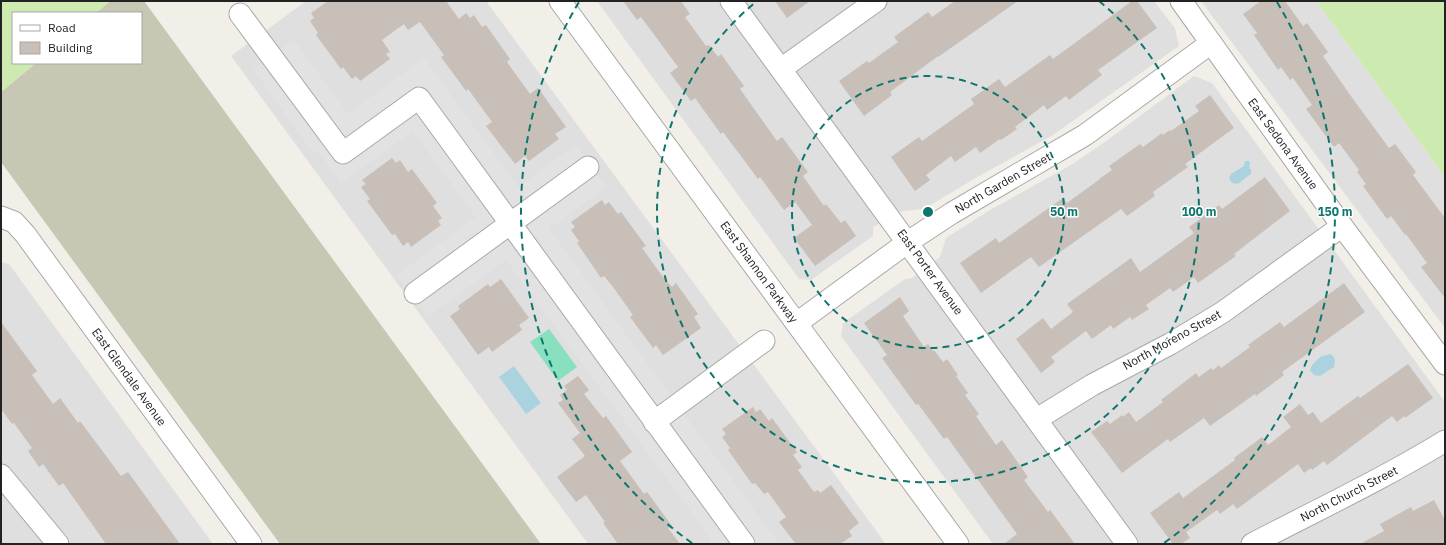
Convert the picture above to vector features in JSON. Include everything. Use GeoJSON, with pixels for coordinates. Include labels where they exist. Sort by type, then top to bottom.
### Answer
{"type":"FeatureCollection","features":[{"type":"Feature","properties":{"kind":"street","name":"East Shannon Parkway"},"geometry":{"type":"LineString","coordinates":[[560,1],[958,544]]}},
{"type":"Feature","properties":{"kind":"street","name":"East Porter Avenue"},"geometry":{"type":"LineString","coordinates":[[731,1],[1127,544]]}},
{"type":"Feature","properties":{"kind":"street"},"geometry":{"type":"LineString","coordinates":[[781,69],[876,1]]}},
{"type":"Feature","properties":{"kind":"street","name":"East Sedona Avenue"},"geometry":{"type":"LineString","coordinates":[[1180,1],[1342,226],[1445,364]]}},
{"type":"Feature","properties":{"kind":"street"},"geometry":{"type":"LineString","coordinates":[[240,14],[343,153],[420,98],[744,544]]}},
{"type":"Feature","properties":{"kind":"street","name":"North Garden Street"},"geometry":{"type":"LineString","coordinates":[[796,323],[908,242],[952,213],[1085,135],[1211,43]]}},
{"type":"Feature","properties":{"kind":"street"},"geometry":{"type":"LineString","coordinates":[[415,293],[510,222],[588,167]]}},
{"type":"Feature","properties":{"kind":"street","name":"East Glendale Avenue"},"geometry":{"type":"LineString","coordinates":[[1,217],[14,222],[25,234],[251,544]]}},
{"type":"Feature","properties":{"kind":"street","name":"North Moreno Street"},"geometry":{"type":"LineString","coordinates":[[1037,419],[1092,384],[1170,344],[1223,312],[1342,226]]}},
{"type":"Feature","properties":{"kind":"street"},"geometry":{"type":"LineString","coordinates":[[654,422],[764,341]]}},
{"type":"Feature","properties":{"kind":"street","name":"North Church Street"},"geometry":{"type":"LineString","coordinates":[[1252,544],[1410,463],[1445,440]]}},
{"type":"Feature","properties":{"kind":"street"},"geometry":{"type":"LineString","coordinates":[[1,475],[58,544]]}},
{"type":"Feature","properties":{"kind":"shaded area"},"geometry":{"type":"Polygon","coordinates":[[[110,1],[144,1],[541,544],[280,544],[1,162],[1,92],[35,64],[142,64],[142,12],[97,12],[110,1]]]}},
{"type":"Feature","properties":{"kind":"shaded area"},"geometry":{"type":"Polygon","coordinates":[[[306,1],[486,1],[886,544],[588,544],[231,56],[306,1]]]}},
{"type":"Feature","properties":{"kind":"shaded area"},"geometry":{"type":"Polygon","coordinates":[[[597,1],[1154,1],[1175,28],[1179,46],[1053,135],[979,176],[924,209],[903,211],[873,227],[873,236],[811,280],[799,279],[597,1]]]}},
{"type":"Feature","properties":{"kind":"shaded area"},"geometry":{"type":"Polygon","coordinates":[[[1201,1],[1316,1],[1445,177],[1445,328],[1201,1]]]}},
{"type":"Feature","properties":{"kind":"shaded area"},"geometry":{"type":"Polygon","coordinates":[[[294,40],[348,114],[424,58],[518,187],[575,145],[606,187],[549,229],[779,544],[708,544],[712,540],[506,260],[427,317],[397,275],[476,217],[413,131],[341,183],[317,150],[313,153],[253,69],[294,40]]]}},
{"type":"Feature","properties":{"kind":"shaded area"},"geometry":{"type":"Polygon","coordinates":[[[1194,76],[1212,83],[1445,402],[1445,544],[993,544],[841,336],[843,323],[905,279],[912,278],[940,257],[946,238],[990,210],[1071,165],[1194,76]]]}},
{"type":"Feature","properties":{"kind":"shaded area"},"geometry":{"type":"Polygon","coordinates":[[[1,262],[9,264],[213,544],[1,544],[1,262]]]}},
{"type":"Feature","properties":{"kind":"green space"},"geometry":{"type":"Polygon","coordinates":[[[1,1],[110,1],[97,12],[12,12],[12,64],[35,64],[1,92],[1,1]]]}},
{"type":"Feature","properties":{"kind":"green space"},"geometry":{"type":"Polygon","coordinates":[[[1316,1],[1445,1],[1445,177],[1316,1]]]}},
{"type":"Feature","properties":{"kind":"green space"},"geometry":{"type":"Polygon","coordinates":[[[549,329],[577,367],[558,381],[530,342],[549,329]]]}},
{"type":"Feature","properties":{"kind":"water"},"geometry":{"type":"Polygon","coordinates":[[[1245,161],[1249,161],[1250,163],[1249,167],[1251,174],[1238,184],[1232,183],[1229,178],[1231,174],[1244,166],[1245,161]]]}},
{"type":"Feature","properties":{"kind":"water"},"geometry":{"type":"Polygon","coordinates":[[[1330,354],[1335,361],[1334,367],[1320,376],[1314,375],[1310,370],[1312,365],[1320,357],[1330,354]]]}},
{"type":"Feature","properties":{"kind":"water"},"geometry":{"type":"Polygon","coordinates":[[[514,366],[541,403],[526,414],[499,377],[514,366]]]}},
{"type":"Feature","properties":{"kind":"building"},"geometry":{"type":"Polygon","coordinates":[[[328,1],[446,1],[459,19],[466,13],[470,18],[474,15],[482,27],[486,25],[510,59],[507,62],[530,94],[538,88],[566,127],[555,134],[559,139],[529,161],[525,156],[515,164],[486,126],[492,122],[468,89],[466,91],[441,57],[444,55],[420,22],[408,30],[404,24],[382,40],[390,52],[386,54],[390,59],[360,81],[356,76],[352,79],[343,67],[341,69],[316,35],[318,33],[310,21],[314,18],[311,13],[328,1]]]}},
{"type":"Feature","properties":{"kind":"building"},"geometry":{"type":"Polygon","coordinates":[[[623,1],[681,1],[690,14],[685,17],[706,46],[709,45],[718,57],[721,54],[744,86],[740,89],[777,141],[782,137],[808,172],[803,176],[824,206],[826,204],[841,223],[845,220],[856,236],[815,266],[794,238],[812,225],[795,202],[784,210],[760,177],[758,179],[723,132],[721,134],[695,98],[691,101],[670,73],[678,67],[641,17],[637,20],[623,1]]]}},
{"type":"Feature","properties":{"kind":"building"},"geometry":{"type":"Polygon","coordinates":[[[775,1],[810,1],[787,18],[775,1]]]}},
{"type":"Feature","properties":{"kind":"building"},"geometry":{"type":"Polygon","coordinates":[[[955,1],[1018,1],[938,56],[890,92],[892,95],[864,116],[839,81],[867,61],[869,63],[898,42],[894,37],[928,12],[932,17],[955,1]]]}},
{"type":"Feature","properties":{"kind":"building"},"geometry":{"type":"Polygon","coordinates":[[[1132,1],[1137,1],[1157,28],[1098,70],[1102,75],[1069,100],[1066,96],[1047,110],[1044,105],[1015,127],[1017,129],[980,153],[976,147],[955,162],[951,156],[926,175],[930,180],[915,191],[891,157],[919,137],[922,141],[974,104],[971,99],[999,79],[1005,87],[1050,55],[1053,59],[1132,1]]]}},
{"type":"Feature","properties":{"kind":"building"},"geometry":{"type":"Polygon","coordinates":[[[1261,1],[1285,1],[1303,26],[1307,23],[1328,52],[1323,56],[1353,99],[1389,148],[1395,144],[1416,172],[1413,175],[1445,218],[1445,298],[1421,267],[1427,263],[1406,234],[1405,235],[1391,216],[1387,219],[1363,186],[1366,184],[1357,172],[1359,170],[1339,143],[1334,147],[1306,109],[1312,105],[1293,78],[1290,80],[1281,67],[1278,70],[1254,35],[1257,33],[1243,14],[1261,1]]]}},
{"type":"Feature","properties":{"kind":"building"},"geometry":{"type":"Polygon","coordinates":[[[1210,95],[1234,128],[1185,164],[1188,167],[1153,192],[1155,196],[1127,216],[1121,209],[1039,267],[1031,257],[981,293],[960,263],[996,238],[999,243],[1063,198],[1067,203],[1112,170],[1109,166],[1140,144],[1143,147],[1162,133],[1163,135],[1170,130],[1171,131],[1199,111],[1195,106],[1210,95]]]}},
{"type":"Feature","properties":{"kind":"building"},"geometry":{"type":"Polygon","coordinates":[[[392,158],[396,163],[400,160],[408,172],[412,169],[437,203],[433,206],[442,218],[438,221],[441,225],[411,247],[408,242],[403,246],[395,234],[392,235],[367,201],[370,199],[361,187],[366,184],[362,180],[392,158]]]}},
{"type":"Feature","properties":{"kind":"building"},"geometry":{"type":"Polygon","coordinates":[[[1265,177],[1290,211],[1234,254],[1236,256],[1198,283],[1194,277],[1173,292],[1170,288],[1146,305],[1149,309],[1132,320],[1130,317],[1113,329],[1111,325],[1092,339],[1086,331],[1051,357],[1055,362],[1041,373],[1016,339],[1043,318],[1051,329],[1073,312],[1067,304],[1131,258],[1140,272],[1194,233],[1189,227],[1219,205],[1222,209],[1265,177]]]}},
{"type":"Feature","properties":{"kind":"building"},"geometry":{"type":"Polygon","coordinates":[[[602,200],[605,205],[609,202],[618,214],[621,212],[646,246],[642,248],[663,277],[672,287],[676,283],[698,314],[694,317],[701,328],[663,355],[656,345],[653,348],[630,317],[633,315],[613,287],[604,276],[601,278],[577,243],[579,241],[571,230],[575,227],[571,222],[602,200]]]}},
{"type":"Feature","properties":{"kind":"building"},"geometry":{"type":"Polygon","coordinates":[[[501,279],[529,318],[519,325],[522,330],[492,352],[489,347],[478,355],[450,316],[460,309],[458,306],[488,284],[490,287],[501,279]]]}},
{"type":"Feature","properties":{"kind":"building"},"geometry":{"type":"Polygon","coordinates":[[[1344,283],[1365,312],[1282,372],[1284,375],[1256,396],[1255,394],[1210,426],[1204,418],[1170,442],[1168,439],[1122,473],[1091,432],[1107,421],[1110,424],[1122,415],[1123,417],[1129,412],[1136,422],[1163,402],[1161,400],[1196,373],[1199,377],[1211,368],[1213,370],[1219,365],[1221,368],[1250,347],[1248,345],[1280,322],[1284,327],[1344,283]]]}},
{"type":"Feature","properties":{"kind":"building"},"geometry":{"type":"Polygon","coordinates":[[[900,297],[909,311],[903,316],[924,347],[928,344],[943,362],[947,359],[958,375],[956,376],[968,393],[965,395],[979,414],[976,416],[996,445],[1002,440],[1028,477],[1024,480],[1048,512],[1050,510],[1075,544],[1004,544],[1017,534],[947,437],[944,439],[918,404],[916,405],[882,358],[887,355],[864,323],[900,297]]]}},
{"type":"Feature","properties":{"kind":"building"},"geometry":{"type":"Polygon","coordinates":[[[1,322],[37,371],[32,375],[53,404],[60,398],[78,423],[80,421],[121,476],[128,472],[180,544],[106,544],[63,483],[59,486],[43,464],[39,467],[28,451],[32,448],[14,423],[12,424],[1,409],[1,322]]]}},
{"type":"Feature","properties":{"kind":"building"},"geometry":{"type":"Polygon","coordinates":[[[1408,364],[1433,398],[1397,422],[1392,416],[1327,465],[1324,461],[1312,470],[1311,468],[1304,473],[1298,464],[1237,509],[1233,504],[1220,514],[1217,510],[1186,532],[1190,538],[1181,544],[1173,544],[1150,513],[1179,492],[1183,498],[1235,460],[1234,458],[1262,437],[1268,445],[1291,427],[1283,417],[1300,404],[1308,415],[1313,412],[1321,423],[1358,396],[1360,398],[1408,364]]]}},
{"type":"Feature","properties":{"kind":"building"},"geometry":{"type":"Polygon","coordinates":[[[578,376],[589,390],[584,394],[603,418],[606,416],[632,452],[620,461],[644,494],[647,492],[672,526],[668,528],[680,544],[618,544],[586,495],[576,502],[557,477],[585,456],[572,439],[580,433],[558,403],[563,400],[560,395],[567,390],[564,386],[578,376]]]}},
{"type":"Feature","properties":{"kind":"building"},"geometry":{"type":"Polygon","coordinates":[[[753,407],[756,412],[760,409],[769,421],[772,418],[797,452],[793,455],[802,467],[798,470],[814,492],[818,490],[820,493],[831,485],[859,523],[849,531],[852,536],[840,544],[796,544],[779,522],[786,517],[768,492],[764,494],[755,483],[752,484],[728,450],[730,448],[722,437],[726,434],[722,429],[753,407]]]}},
{"type":"Feature","properties":{"kind":"building"},"geometry":{"type":"Polygon","coordinates":[[[1434,500],[1445,520],[1445,544],[1360,544],[1384,531],[1380,524],[1411,507],[1413,511],[1434,500]]]}}]}
